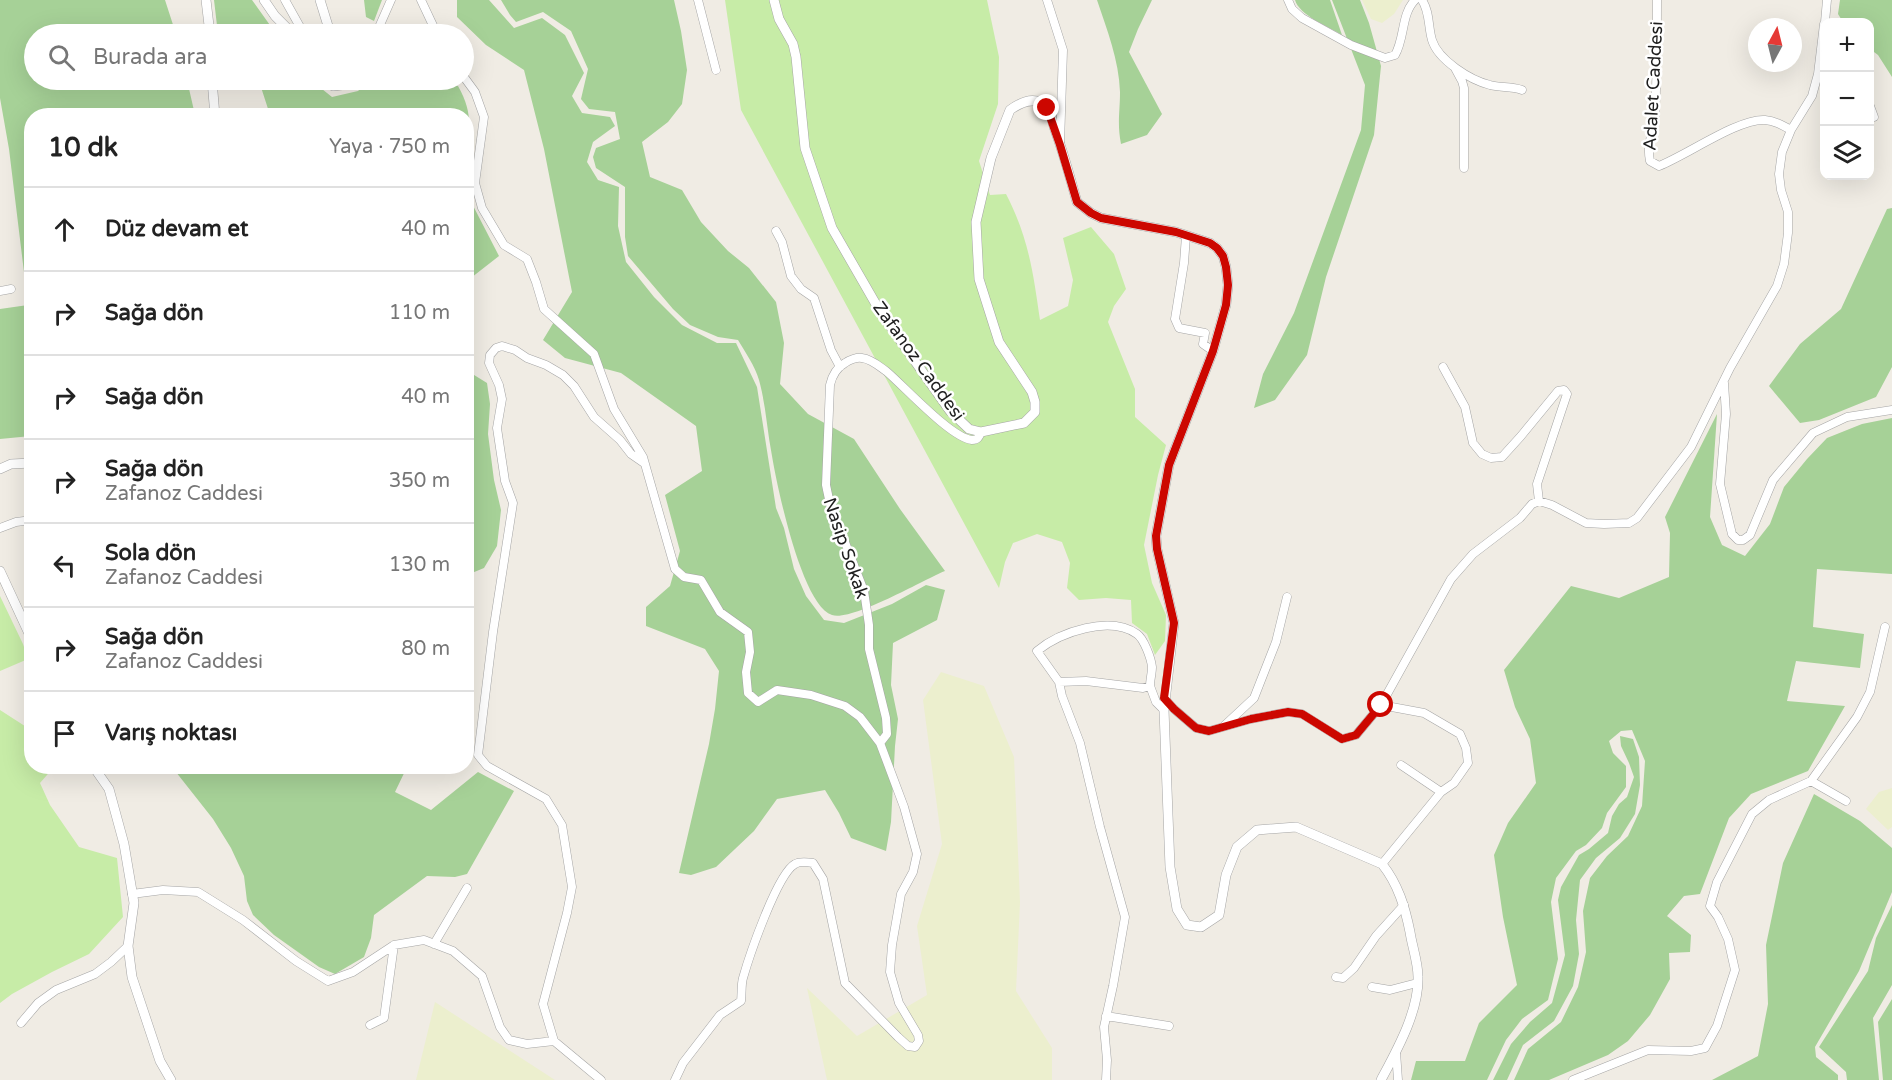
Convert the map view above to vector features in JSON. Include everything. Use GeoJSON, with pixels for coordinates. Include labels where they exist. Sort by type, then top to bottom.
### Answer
{"type":"FeatureCollection","features":[{"type":"Feature","properties":{"kind":"street"},"geometry":{"type":"LineString","coordinates":[[206,0],[209,24]]}},
{"type":"Feature","properties":{"kind":"street"},"geometry":{"type":"LineString","coordinates":[[264,0],[283,24]]}},
{"type":"Feature","properties":{"kind":"street"},"geometry":{"type":"LineString","coordinates":[[285,0],[298,24]]}},
{"type":"Feature","properties":{"kind":"street"},"geometry":{"type":"LineString","coordinates":[[320,0],[327,24]]}},
{"type":"Feature","properties":{"kind":"street"},"geometry":{"type":"LineString","coordinates":[[380,24],[391,0]]}},
{"type":"Feature","properties":{"kind":"street"},"geometry":{"type":"LineString","coordinates":[[421,0],[432,24]]}},
{"type":"Feature","properties":{"kind":"street"},"geometry":{"type":"LineString","coordinates":[[698,0],[716,70]]}},
{"type":"Feature","properties":{"kind":"street","name":"Zafanoz Caddesi"},"geometry":{"type":"LineString","coordinates":[[774,0],[779,19],[793,44],[805,148],[832,228],[881,313],[950,411],[969,429],[981,432],[1024,423],[1035,412],[1032,392],[999,342],[979,279],[976,222],[991,158],[1010,110],[1024,101],[1033,100],[1047,108],[1077,202],[1083,207],[1101,218],[1210,243],[1223,256],[1228,285],[1226,305],[1213,351],[1169,465],[1156,536],[1174,623],[1164,710],[1170,867],[1176,909],[1186,925],[1201,927],[1219,915],[1226,875],[1237,847],[1257,830],[1296,827],[1382,864]]}},
{"type":"Feature","properties":{"kind":"street"},"geometry":{"type":"LineString","coordinates":[[1047,0],[1063,50],[1060,145]]}},
{"type":"Feature","properties":{"kind":"street"},"geometry":{"type":"LineString","coordinates":[[1288,0],[1292,9],[1302,18],[1351,45],[1385,58],[1395,55],[1399,49],[1408,9],[1416,0]]}},
{"type":"Feature","properties":{"kind":"street"},"geometry":{"type":"LineString","coordinates":[[1422,0],[1432,39],[1440,56],[1475,80],[1491,86],[1514,87],[1522,90]]}},
{"type":"Feature","properties":{"kind":"street","name":"Adalet Caddesi"},"geometry":{"type":"LineString","coordinates":[[1657,0],[1658,70],[1655,120],[1647,148],[1650,161],[1659,166],[1668,163],[1743,123],[1763,120],[1777,122],[1791,130]]}},
{"type":"Feature","properties":{"kind":"street"},"geometry":{"type":"LineString","coordinates":[[1825,18],[1827,0]]}},
{"type":"Feature","properties":{"kind":"street"},"geometry":{"type":"LineString","coordinates":[[1454,66],[1464,88],[1464,168]]}},
{"type":"Feature","properties":{"kind":"street"},"geometry":{"type":"LineString","coordinates":[[1164,698],[1196,728],[1209,731],[1251,719],[1288,712],[1302,714],[1342,739],[1356,735],[1381,705],[1451,579],[1473,554],[1520,518],[1532,504],[1539,501],[1552,505],[1586,523],[1629,523],[1637,518],[1691,447],[1723,381],[1777,286],[1784,264],[1788,233],[1788,212],[1779,174],[1782,152],[1791,130],[1812,96],[1820,77]]}},
{"type":"Feature","properties":{"kind":"street"},"geometry":{"type":"LineString","coordinates":[[213,90],[214,108]]}},
{"type":"Feature","properties":{"kind":"street"},"geometry":{"type":"LineString","coordinates":[[473,90],[484,117],[475,183],[482,208],[504,244],[527,259],[537,282],[544,309],[594,354],[614,409],[633,438],[644,463],[675,569],[684,577],[701,580],[720,612],[748,632],[750,652],[746,672],[748,693],[758,702],[777,690],[811,695],[845,706],[860,717],[880,742],[904,807],[917,854],[914,872],[901,894],[890,972],[899,1003],[918,1035],[919,1041],[915,1047],[908,1046],[846,983],[823,879],[813,863],[805,862],[794,864],[775,894],[758,933],[742,980],[741,1001],[720,1015],[683,1063],[675,1080]]}},
{"type":"Feature","properties":{"kind":"street"},"geometry":{"type":"LineString","coordinates":[[776,231],[782,242],[791,276],[801,289],[814,298],[831,350],[840,366],[856,358],[869,360],[890,375],[952,430],[971,440],[980,436],[981,432]]}},
{"type":"Feature","properties":{"kind":"street"},"geometry":{"type":"LineString","coordinates":[[1186,236],[1175,319],[1179,328],[1205,333],[1203,344],[1213,351]]}},
{"type":"Feature","properties":{"kind":"street"},"geometry":{"type":"LineString","coordinates":[[0,291],[11,289]]}},
{"type":"Feature","properties":{"kind":"street"},"geometry":{"type":"LineString","coordinates":[[601,1080],[554,1041],[543,1004],[572,887],[561,825],[546,799],[487,766],[478,755],[493,632],[513,503],[506,481],[497,428],[502,399],[499,385],[489,363],[490,355],[496,348],[502,346],[515,350],[563,375],[574,386],[594,417],[620,440],[631,454],[644,463]]}},
{"type":"Feature","properties":{"kind":"street","name":"Nasip Sokak"},"geometry":{"type":"LineString","coordinates":[[840,366],[830,385],[826,485],[830,504],[864,591],[869,649],[886,718],[887,734],[880,742]]}},
{"type":"Feature","properties":{"kind":"street"},"geometry":{"type":"LineString","coordinates":[[1443,367],[1465,407],[1473,443],[1482,454],[1491,458],[1502,457],[1558,390],[1564,390],[1567,394],[1537,484],[1539,501]]}},
{"type":"Feature","properties":{"kind":"street"},"geometry":{"type":"LineString","coordinates":[[1723,381],[1726,414],[1720,484],[1732,534],[1738,540],[1743,540],[1750,535],[1773,480],[1813,433],[1847,417],[1892,410]]}},
{"type":"Feature","properties":{"kind":"street"},"geometry":{"type":"LineString","coordinates":[[0,469],[11,464],[24,463]]}},
{"type":"Feature","properties":{"kind":"street"},"geometry":{"type":"LineString","coordinates":[[0,528],[24,520]]}},
{"type":"Feature","properties":{"kind":"street"},"geometry":{"type":"LineString","coordinates":[[0,571],[24,622]]}},
{"type":"Feature","properties":{"kind":"street"},"geometry":{"type":"LineString","coordinates":[[1224,727],[1254,698],[1276,642],[1287,597]]}},
{"type":"Feature","properties":{"kind":"street"},"geometry":{"type":"LineString","coordinates":[[1106,1080],[1104,1027],[1125,917],[1080,743],[1059,682],[1037,651],[1045,644],[1070,633],[1102,626],[1122,627],[1138,635],[1146,648],[1152,667],[1150,686],[1156,702],[1164,710]]}},
{"type":"Feature","properties":{"kind":"street"},"geometry":{"type":"LineString","coordinates":[[1573,1080],[1648,1050],[1691,1052],[1705,1048],[1717,1026],[1735,970],[1728,939],[1710,906],[1717,882],[1752,814],[1769,800],[1811,781],[1857,717],[1870,692],[1885,627]]}},
{"type":"Feature","properties":{"kind":"street"},"geometry":{"type":"LineString","coordinates":[[1059,682],[1086,681],[1143,688],[1150,686]]}},
{"type":"Feature","properties":{"kind":"street"},"geometry":{"type":"LineString","coordinates":[[1381,705],[1424,713],[1460,734],[1466,748],[1468,763],[1454,783],[1441,792],[1382,864],[1392,876],[1404,904],[1418,977],[1413,1012],[1381,1080]]}},
{"type":"Feature","properties":{"kind":"street"},"geometry":{"type":"LineString","coordinates":[[1401,765],[1441,792]]}},
{"type":"Feature","properties":{"kind":"street"},"geometry":{"type":"LineString","coordinates":[[99,774],[109,789],[124,844],[134,903],[128,946],[132,978],[160,1061],[171,1080]]}},
{"type":"Feature","properties":{"kind":"street"},"geometry":{"type":"LineString","coordinates":[[1811,781],[1846,801]]}},
{"type":"Feature","properties":{"kind":"street"},"geometry":{"type":"LineString","coordinates":[[434,944],[467,888]]}},
{"type":"Feature","properties":{"kind":"street"},"geometry":{"type":"LineString","coordinates":[[132,894],[163,890],[198,892],[243,920],[296,961],[328,981],[353,972],[394,945],[424,940],[453,951],[483,976],[500,1027],[509,1040],[527,1044],[554,1041]]}},
{"type":"Feature","properties":{"kind":"street"},"geometry":{"type":"LineString","coordinates":[[1336,977],[1343,978],[1354,968],[1376,936],[1404,904]]}},
{"type":"Feature","properties":{"kind":"street"},"geometry":{"type":"LineString","coordinates":[[370,1025],[384,1018],[394,945]]}},
{"type":"Feature","properties":{"kind":"street"},"geometry":{"type":"LineString","coordinates":[[21,1023],[39,1003],[56,990],[95,974],[128,946]]}},
{"type":"Feature","properties":{"kind":"street"},"geometry":{"type":"LineString","coordinates":[[1372,987],[1390,990],[1417,983]]}},
{"type":"Feature","properties":{"kind":"street"},"geometry":{"type":"LineString","coordinates":[[1106,1016],[1169,1026]]}},
{"type":"Feature","properties":{"kind":"street"},"geometry":{"type":"LineString","coordinates":[[1396,1052],[1398,1080]]}},
{"type":"Feature","properties":{"kind":"green space"},"geometry":{"type":"Polygon","coordinates":[[[0,0],[165,0],[173,24],[24,24],[24,90],[189,90],[193,108],[24,108],[24,272],[9,149],[0,98],[0,0]]]}},
{"type":"Feature","properties":{"kind":"green space"},"geometry":{"type":"Polygon","coordinates":[[[214,0],[252,0],[269,24],[217,24],[214,0]]]}},
{"type":"Feature","properties":{"kind":"green space"},"geometry":{"type":"Polygon","coordinates":[[[364,0],[382,0],[374,21],[366,17],[364,0]]]}},
{"type":"Feature","properties":{"kind":"green space"},"geometry":{"type":"Polygon","coordinates":[[[457,0],[489,0],[514,28],[542,18],[565,35],[584,73],[572,96],[582,113],[610,117],[615,126],[593,142],[587,162],[598,180],[619,187],[618,226],[626,262],[654,297],[682,325],[717,343],[736,343],[757,387],[776,508],[784,528],[794,569],[806,596],[824,620],[844,623],[892,604],[926,585],[945,590],[937,620],[893,643],[891,685],[898,719],[891,822],[886,851],[851,838],[825,790],[777,799],[754,831],[716,867],[691,875],[679,873],[709,744],[719,671],[705,649],[646,626],[646,607],[670,586],[680,551],[665,495],[702,471],[696,426],[621,373],[565,358],[543,340],[572,292],[544,149],[524,70],[486,45],[474,33],[474,24],[464,24],[457,17],[457,0]]]}},
{"type":"Feature","properties":{"kind":"green space"},"geometry":{"type":"Polygon","coordinates":[[[501,0],[674,0],[687,70],[682,104],[668,122],[642,142],[650,177],[682,190],[701,222],[728,251],[749,268],[776,302],[784,343],[780,384],[808,414],[854,439],[900,509],[945,571],[855,612],[832,615],[821,607],[801,569],[785,517],[770,447],[761,389],[752,364],[738,340],[718,337],[690,325],[673,309],[628,256],[625,237],[625,187],[596,168],[593,157],[596,148],[620,139],[615,112],[589,109],[581,99],[588,69],[571,31],[543,12],[516,22],[501,0]]]}},
{"type":"Feature","properties":{"kind":"green space"},"geometry":{"type":"Polygon","coordinates":[[[725,0],[987,0],[999,57],[998,104],[979,161],[990,195],[1006,194],[1014,210],[1025,241],[1040,320],[1068,306],[1073,280],[1063,238],[1091,227],[1114,254],[1126,289],[1114,306],[1108,322],[1135,389],[1135,417],[1166,445],[1144,545],[1152,583],[1166,615],[1165,641],[1155,655],[1147,634],[1132,623],[1131,600],[1106,598],[1079,600],[1067,588],[1070,563],[1062,542],[1037,534],[1013,543],[1005,562],[999,588],[741,110],[725,0]]]}},
{"type":"Feature","properties":{"kind":"green space"},"geometry":{"type":"Polygon","coordinates":[[[1097,0],[1152,0],[1129,52],[1162,114],[1147,135],[1121,144],[1117,68],[1097,0]]]}},
{"type":"Feature","properties":{"kind":"green space"},"geometry":{"type":"Polygon","coordinates":[[[1295,0],[1330,0],[1342,35],[1308,16],[1295,0]]]}},
{"type":"Feature","properties":{"kind":"green space"},"geometry":{"type":"Polygon","coordinates":[[[1332,0],[1360,0],[1369,23],[1381,66],[1374,135],[1326,277],[1307,355],[1275,400],[1254,408],[1263,374],[1294,313],[1361,130],[1365,85],[1332,0]]]}},
{"type":"Feature","properties":{"kind":"green space"},"geometry":{"type":"Polygon","coordinates":[[[1362,0],[1403,0],[1394,14],[1382,23],[1371,19],[1362,0]]]}},
{"type":"Feature","properties":{"kind":"green space"},"geometry":{"type":"Polygon","coordinates":[[[1840,0],[1892,0],[1892,77],[1874,52],[1874,18],[1840,18],[1838,14],[1840,0]]]}},
{"type":"Feature","properties":{"kind":"green space"},"geometry":{"type":"Polygon","coordinates":[[[262,90],[323,90],[332,97],[359,90],[460,90],[467,108],[268,108],[262,90]]]}},
{"type":"Feature","properties":{"kind":"green space"},"geometry":{"type":"Polygon","coordinates":[[[474,208],[499,256],[474,276],[474,208]]]}},
{"type":"Feature","properties":{"kind":"green space"},"geometry":{"type":"Polygon","coordinates":[[[1892,208],[1892,367],[1876,397],[1819,420],[1800,423],[1769,386],[1800,344],[1841,309],[1887,209],[1892,208]]]}},
{"type":"Feature","properties":{"kind":"green space"},"geometry":{"type":"Polygon","coordinates":[[[24,306],[24,437],[0,439],[0,309],[24,306]]]}},
{"type":"Feature","properties":{"kind":"green space"},"geometry":{"type":"Polygon","coordinates":[[[474,375],[487,383],[490,404],[488,434],[494,480],[501,510],[497,546],[484,568],[474,572],[474,375]]]}},
{"type":"Feature","properties":{"kind":"green space"},"geometry":{"type":"Polygon","coordinates":[[[1717,414],[1710,517],[1722,545],[1745,556],[1770,524],[1784,487],[1827,438],[1862,424],[1892,418],[1892,574],[1817,569],[1813,627],[1864,634],[1860,668],[1796,661],[1787,701],[1845,706],[1808,771],[1751,794],[1729,818],[1700,894],[1684,896],[1667,916],[1691,935],[1690,952],[1669,953],[1670,979],[1650,1015],[1628,1041],[1608,1055],[1549,1080],[1514,1080],[1528,1049],[1561,1022],[1578,987],[1586,952],[1583,911],[1590,878],[1607,856],[1628,836],[1642,806],[1645,761],[1632,730],[1621,731],[1609,741],[1613,753],[1626,766],[1626,787],[1607,813],[1602,828],[1586,845],[1576,851],[1556,878],[1551,902],[1558,959],[1548,1000],[1522,1019],[1506,1040],[1487,1080],[1411,1080],[1416,1061],[1465,1061],[1479,1023],[1517,985],[1503,917],[1494,855],[1508,823],[1536,783],[1530,739],[1515,707],[1504,670],[1571,586],[1619,598],[1669,577],[1670,533],[1665,517],[1717,414]]]}},
{"type":"Feature","properties":{"kind":"green space"},"geometry":{"type":"Polygon","coordinates":[[[0,596],[23,644],[24,661],[0,671],[0,596]]]}},
{"type":"Feature","properties":{"kind":"green space"},"geometry":{"type":"Polygon","coordinates":[[[941,672],[984,686],[1014,757],[1020,902],[1016,991],[1052,1048],[1052,1080],[827,1080],[807,988],[857,1036],[927,995],[917,926],[942,844],[923,700],[941,672]]]}},
{"type":"Feature","properties":{"kind":"green space"},"geometry":{"type":"Polygon","coordinates":[[[0,710],[24,725],[24,774],[48,774],[40,783],[50,805],[79,847],[117,858],[123,917],[89,954],[12,994],[0,1003],[0,710]]]}},
{"type":"Feature","properties":{"kind":"green space"},"geometry":{"type":"Polygon","coordinates":[[[1620,736],[1633,739],[1639,757],[1640,785],[1635,814],[1620,838],[1596,858],[1580,880],[1576,920],[1579,954],[1573,986],[1554,1021],[1523,1045],[1507,1080],[1493,1080],[1511,1044],[1530,1022],[1552,1003],[1565,955],[1558,900],[1561,887],[1579,855],[1608,833],[1612,816],[1619,804],[1627,797],[1634,777],[1621,746],[1620,736]]]}},
{"type":"Feature","properties":{"kind":"green space"},"geometry":{"type":"Polygon","coordinates":[[[478,772],[514,791],[467,874],[455,877],[427,876],[374,915],[371,938],[364,957],[335,974],[319,967],[274,935],[253,915],[247,901],[244,876],[231,848],[213,819],[178,774],[404,774],[395,792],[431,810],[478,772]]]}},
{"type":"Feature","properties":{"kind":"green space"},"geometry":{"type":"Polygon","coordinates":[[[1892,788],[1892,827],[1888,830],[1866,809],[1879,792],[1892,788]]]}},
{"type":"Feature","properties":{"kind":"green space"},"geometry":{"type":"Polygon","coordinates":[[[1814,794],[1860,821],[1892,848],[1892,892],[1859,971],[1815,1047],[1816,1057],[1838,1075],[1838,1080],[1712,1080],[1758,1056],[1768,1004],[1766,945],[1783,863],[1814,794]]]}},
{"type":"Feature","properties":{"kind":"green space"},"geometry":{"type":"Polygon","coordinates":[[[1892,905],[1892,985],[1873,1018],[1879,1080],[1847,1080],[1846,1072],[1819,1047],[1868,971],[1876,938],[1892,905]]]}},
{"type":"Feature","properties":{"kind":"green space"},"geometry":{"type":"Polygon","coordinates":[[[1892,999],[1892,1080],[1883,1080],[1878,1022],[1892,999]]]}},
{"type":"Feature","properties":{"kind":"green space"},"geometry":{"type":"Polygon","coordinates":[[[435,1002],[555,1080],[416,1080],[435,1002]]]}},
{"type":"Feature","properties":{"kind":"route"},"geometry":{"type":"LineString","coordinates":[[1047,108],[1077,202],[1101,218],[1176,232],[1210,243],[1223,256],[1226,267],[1228,285],[1226,305],[1213,351],[1169,465],[1156,536],[1174,623],[1164,698],[1196,728],[1209,731],[1251,719],[1288,712],[1302,714],[1342,739],[1356,735],[1381,705]]}}]}
